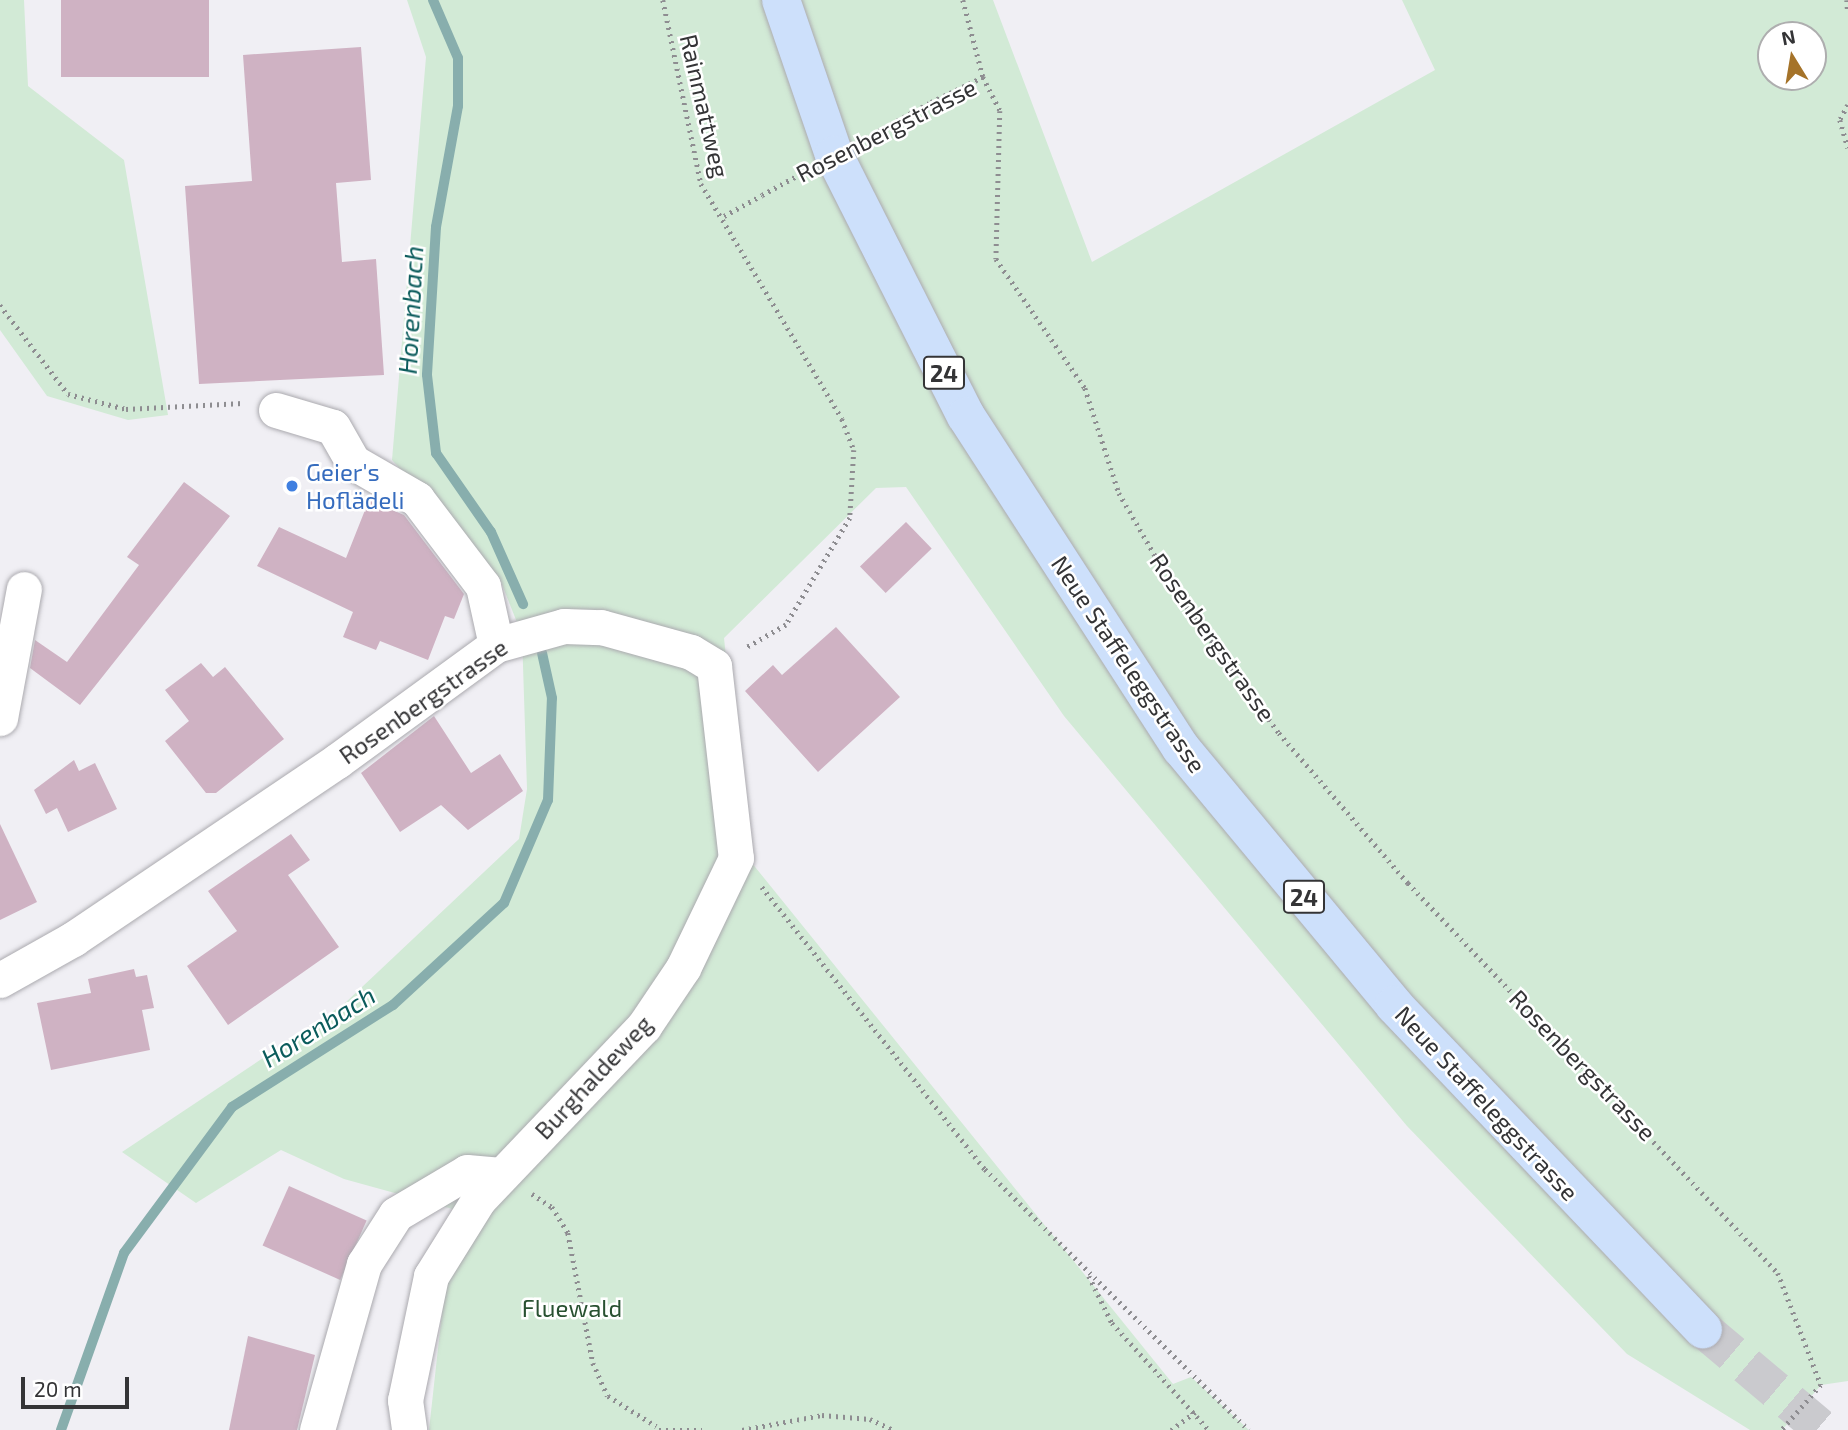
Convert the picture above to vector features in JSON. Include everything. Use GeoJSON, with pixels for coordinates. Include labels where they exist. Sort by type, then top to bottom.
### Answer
{"type":"FeatureCollection","features":[{"type":"Feature","properties":{"kind":"main road","name":"Neue Staffeleggstrasse"},"geometry":{"type":"LineString","coordinates":[[780,0],[834,155],[966,416],[1181,748],[1394,1005],[1703,1329]]}},
{"type":"Feature","properties":{"kind":"street"},"geometry":{"type":"LineString","coordinates":[[276,410],[333,427],[353,462],[417,499],[483,586],[496,645]]}},
{"type":"Feature","properties":{"kind":"street"},"geometry":{"type":"LineString","coordinates":[[0,718],[24,589]]}},
{"type":"Feature","properties":{"kind":"street","name":"Rosenbergstrasse"},"geometry":{"type":"LineString","coordinates":[[0,980],[73,939],[326,768],[496,645],[564,626],[601,628],[691,653],[714,666]]}},
{"type":"Feature","properties":{"kind":"street"},"geometry":{"type":"LineString","coordinates":[[714,666],[736,858]]}},
{"type":"Feature","properties":{"kind":"street","name":"Burghaldeweg"},"geometry":{"type":"LineString","coordinates":[[409,1430],[405,1400],[431,1276],[478,1199],[643,1026],[683,968],[736,858]]}},
{"type":"Feature","properties":{"kind":"street"},"geometry":{"type":"LineString","coordinates":[[317,1430],[364,1264],[396,1214],[467,1172],[501,1175]]}},
{"type":"Feature","properties":{"kind":"path","name":"Rainmattweg"},"geometry":{"type":"LineString","coordinates":[[663,0],[702,184],[724,216]]}},
{"type":"Feature","properties":{"kind":"path"},"geometry":{"type":"LineString","coordinates":[[962,0],[983,77]]}},
{"type":"Feature","properties":{"kind":"path"},"geometry":{"type":"LineString","coordinates":[[1847,0],[1848,13]]}},
{"type":"Feature","properties":{"kind":"path","name":"Rosenbergstrasse"},"geometry":{"type":"LineString","coordinates":[[724,216],[931,102],[983,77],[1000,111],[996,259],[1085,388],[1119,493],[1178,595],[1279,733],[1408,883],[1778,1273],[1821,1385],[1782,1430]]}},
{"type":"Feature","properties":{"kind":"path"},"geometry":{"type":"LineString","coordinates":[[1848,105],[1840,120],[1848,148]]}},
{"type":"Feature","properties":{"kind":"path"},"geometry":{"type":"LineString","coordinates":[[714,666],[786,625],[850,518],[854,450],[842,419],[730,242],[724,216]]}},
{"type":"Feature","properties":{"kind":"path"},"geometry":{"type":"LineString","coordinates":[[0,305],[68,394],[126,409],[212,400],[276,410]]}},
{"type":"Feature","properties":{"kind":"path"},"geometry":{"type":"LineString","coordinates":[[736,858],[802,930],[985,1169],[1087,1273],[1249,1430]]}},
{"type":"Feature","properties":{"kind":"path"},"geometry":{"type":"LineString","coordinates":[[501,1175],[557,1216],[577,1271],[593,1363],[608,1396],[658,1428],[702,1430]]}},
{"type":"Feature","properties":{"kind":"path"},"geometry":{"type":"LineString","coordinates":[[1087,1273],[1112,1323],[1209,1430]]}},
{"type":"Feature","properties":{"kind":"path"},"geometry":{"type":"LineString","coordinates":[[1171,1430],[1195,1412]]}},
{"type":"Feature","properties":{"kind":"path"},"geometry":{"type":"LineString","coordinates":[[742,1430],[822,1415],[870,1419],[894,1430]]}},
{"type":"Feature","properties":{"kind":"green space"},"geometry":{"type":"Polygon","coordinates":[[[0,0],[24,0],[28,86],[124,160],[168,415],[128,420],[47,396],[0,330],[0,0]]]}},
{"type":"Feature","properties":{"kind":"green space","name":"Fluewald"},"geometry":{"type":"Polygon","coordinates":[[[407,0],[993,0],[1092,262],[1435,70],[1402,0],[1848,0],[1848,1381],[1821,1385],[1782,1430],[1750,1430],[1627,1354],[1407,1126],[1064,716],[906,487],[876,488],[724,638],[747,857],[1173,1384],[1191,1377],[1249,1430],[429,1430],[446,1276],[478,1216],[344,1179],[281,1150],[196,1203],[122,1152],[344,1004],[519,839],[527,789],[522,635],[499,577],[392,460],[426,57],[407,0]]]}},
{"type":"Feature","properties":{"kind":"building"},"geometry":{"type":"Polygon","coordinates":[[[61,0],[209,0],[209,77],[61,77],[61,0]]]}},
{"type":"Feature","properties":{"kind":"building"},"geometry":{"type":"Polygon","coordinates":[[[361,47],[371,180],[336,183],[342,262],[376,259],[384,375],[199,384],[185,186],[252,181],[243,55],[361,47]]]}},
{"type":"Feature","properties":{"kind":"building"},"geometry":{"type":"Polygon","coordinates":[[[184,482],[230,516],[80,705],[30,668],[35,640],[67,662],[139,565],[127,557],[184,482]]]}},
{"type":"Feature","properties":{"kind":"building"},"geometry":{"type":"Polygon","coordinates":[[[369,500],[404,515],[464,594],[454,619],[445,616],[428,660],[380,641],[376,650],[343,637],[353,612],[257,566],[279,527],[346,558],[369,500]]]}},
{"type":"Feature","properties":{"kind":"building"},"geometry":{"type":"Polygon","coordinates":[[[906,522],[932,549],[886,593],[860,566],[906,522]]]}},
{"type":"Feature","properties":{"kind":"building"},"geometry":{"type":"Polygon","coordinates":[[[836,627],[900,697],[818,772],[745,691],[773,665],[782,675],[836,627]]]}},
{"type":"Feature","properties":{"kind":"building"},"geometry":{"type":"Polygon","coordinates":[[[201,663],[213,677],[225,667],[284,739],[216,793],[206,793],[165,741],[189,721],[165,690],[201,663]]]}},
{"type":"Feature","properties":{"kind":"building"},"geometry":{"type":"Polygon","coordinates":[[[434,716],[471,773],[500,754],[523,791],[468,830],[441,805],[400,832],[361,773],[434,716]]]}},
{"type":"Feature","properties":{"kind":"building"},"geometry":{"type":"Polygon","coordinates":[[[74,760],[79,771],[95,763],[117,809],[68,832],[57,808],[46,814],[34,790],[74,760]]]}},
{"type":"Feature","properties":{"kind":"building"},"geometry":{"type":"Polygon","coordinates":[[[0,824],[37,902],[0,920],[0,824]]]}},
{"type":"Feature","properties":{"kind":"building"},"geometry":{"type":"Polygon","coordinates":[[[291,834],[310,860],[288,875],[339,947],[228,1025],[187,966],[237,931],[208,891],[291,834]]]}},
{"type":"Feature","properties":{"kind":"building"},"geometry":{"type":"Polygon","coordinates":[[[134,969],[136,977],[147,975],[154,1008],[142,1010],[150,1050],[51,1070],[37,1003],[91,993],[88,979],[134,969]]]}},
{"type":"Feature","properties":{"kind":"building"},"geometry":{"type":"Polygon","coordinates":[[[289,1186],[367,1221],[340,1280],[263,1245],[289,1186]]]}},
{"type":"Feature","properties":{"kind":"building"},"geometry":{"type":"Polygon","coordinates":[[[248,1336],[315,1355],[297,1430],[229,1430],[248,1336]]]}},
{"type":"Feature","properties":{"kind":"waterway","name":"Horenbach"},"geometry":{"type":"LineString","coordinates":[[433,0],[458,58],[458,106],[436,227],[427,375],[436,453],[491,532],[523,604]]}},
{"type":"Feature","properties":{"kind":"waterway","name":"Horenbach"},"geometry":{"type":"LineString","coordinates":[[61,1430],[124,1253],[232,1107],[393,1005],[504,903],[548,800],[552,698],[542,653]]}},
{"type":"Feature","properties":{"kind":"tunnel"},"geometry":{"type":"LineString","coordinates":[[1703,1329],[1823,1430]]}},
{"type":"Feature","properties":{"kind":"place","name":"Geier's Hoflädeli"},"geometry":{"type":"Point","coordinates":[292,486]}}]}
